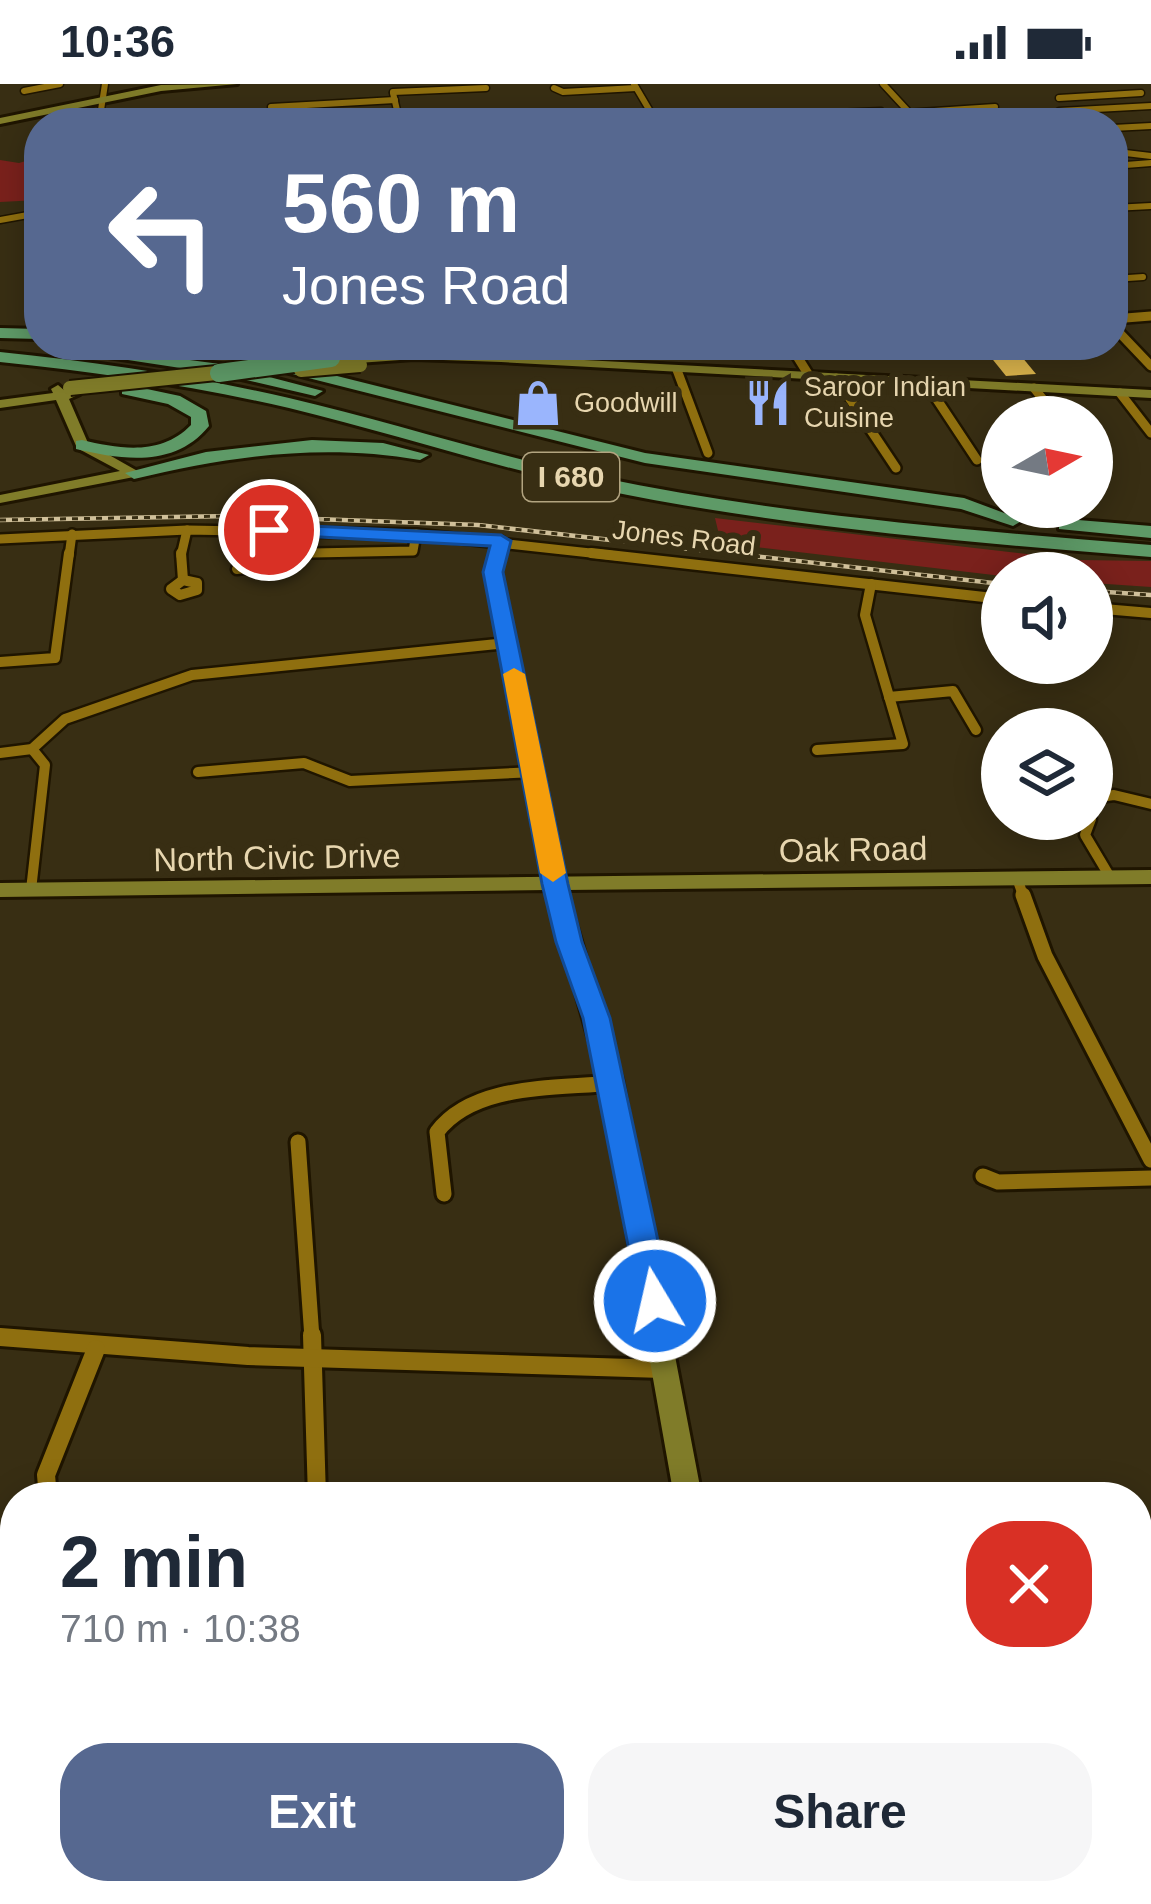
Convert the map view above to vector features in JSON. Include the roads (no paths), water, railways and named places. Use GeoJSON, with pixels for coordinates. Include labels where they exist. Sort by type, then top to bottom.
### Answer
{"type":"FeatureCollection","features":[{"type":"Feature","properties":{"kind":"highway","name":"I 680"},"geometry":{"type":"LineString","coordinates":[[156,360],[238,372],[555,455],[675,480],[981,517]]}},
{"type":"Feature","properties":{"kind":"highway"},"geometry":{"type":"LineString","coordinates":[[257,360],[645,458],[981,510]]}},
{"type":"Feature","properties":{"kind":"highway"},"geometry":{"type":"LineString","coordinates":[[304,360],[463,415]]}},
{"type":"Feature","properties":{"kind":"highway","name":"I 680"},"geometry":{"type":"LineString","coordinates":[[0,361],[130,373],[254,396],[539,470],[683,499],[818,519],[1151,551]]}},
{"type":"Feature","properties":{"kind":"highway"},"geometry":{"type":"LineString","coordinates":[[0,361],[174,400],[200,416],[193,436],[167,449],[132,454],[82,445]]}},
{"type":"Feature","properties":{"kind":"highway"},"geometry":{"type":"LineString","coordinates":[[219,373],[345,361]]}},
{"type":"Feature","properties":{"kind":"highway"},"geometry":{"type":"LineString","coordinates":[[134,473],[248,448],[356,444],[715,518],[1078,560],[1151,561]]}},
{"type":"Feature","properties":{"kind":"highway","name":"I 680"},"geometry":{"type":"LineString","coordinates":[[954,514],[983,525],[1151,536]]}},
{"type":"Feature","properties":{"kind":"highway","name":"I 680"},"geometry":{"type":"LineString","coordinates":[[1082,528],[1151,536]]}},
{"type":"Feature","properties":{"kind":"main road"},"geometry":{"type":"LineString","coordinates":[[64,108],[161,88],[232,84]]}},
{"type":"Feature","properties":{"kind":"main road"},"geometry":{"type":"LineString","coordinates":[[63,391],[360,360]]}},
{"type":"Feature","properties":{"kind":"main road"},"geometry":{"type":"LineString","coordinates":[[529,360],[1151,394]]}},
{"type":"Feature","properties":{"kind":"main road"},"geometry":{"type":"LineString","coordinates":[[0,399],[219,373]]}},
{"type":"Feature","properties":{"kind":"main road"},"geometry":{"type":"LineString","coordinates":[[63,391],[82,445],[134,473]]}},
{"type":"Feature","properties":{"kind":"main road"},"geometry":{"type":"LineString","coordinates":[[0,499],[134,473]]}},
{"type":"Feature","properties":{"kind":"main road","name":"Oak Road"},"geometry":{"type":"LineString","coordinates":[[555,884],[1151,877]]}},
{"type":"Feature","properties":{"kind":"main road"},"geometry":{"type":"LineString","coordinates":[[555,884],[612,1083],[650,1262],[663,1369],[685,1482]]}},
{"type":"Feature","properties":{"kind":"main road","name":"North Civic Drive"},"geometry":{"type":"LineString","coordinates":[[0,890],[555,884]]}},
{"type":"Feature","properties":{"kind":"street"},"geometry":{"type":"LineString","coordinates":[[24,91],[60,84]]}},
{"type":"Feature","properties":{"kind":"street"},"geometry":{"type":"LineString","coordinates":[[102,108],[105,84]]}},
{"type":"Feature","properties":{"kind":"street"},"geometry":{"type":"LineString","coordinates":[[883,84],[905,108]]}},
{"type":"Feature","properties":{"kind":"street"},"geometry":{"type":"LineString","coordinates":[[1129,84],[1151,103]]}},
{"type":"Feature","properties":{"kind":"street"},"geometry":{"type":"LineString","coordinates":[[554,88],[562,92],[635,86]]}},
{"type":"Feature","properties":{"kind":"street"},"geometry":{"type":"LineString","coordinates":[[271,106],[393,92],[486,88]]}},
{"type":"Feature","properties":{"kind":"street"},"geometry":{"type":"LineString","coordinates":[[1059,98],[1141,93]]}},
{"type":"Feature","properties":{"kind":"street"},"geometry":{"type":"LineString","coordinates":[[1094,108],[1151,103]]}},
{"type":"Feature","properties":{"kind":"street"},"geometry":{"type":"LineString","coordinates":[[978,108],[995,107]]}},
{"type":"Feature","properties":{"kind":"street"},"geometry":{"type":"LineString","coordinates":[[1128,278],[1143,277]]}},
{"type":"Feature","properties":{"kind":"street"},"geometry":{"type":"LineString","coordinates":[[1128,339],[1151,366]]}},
{"type":"Feature","properties":{"kind":"street"},"geometry":{"type":"LineString","coordinates":[[799,360],[809,376]]}},
{"type":"Feature","properties":{"kind":"street"},"geometry":{"type":"LineString","coordinates":[[677,370],[708,453]]}},
{"type":"Feature","properties":{"kind":"street"},"geometry":{"type":"LineString","coordinates":[[836,378],[896,468]]}},
{"type":"Feature","properties":{"kind":"street"},"geometry":{"type":"LineString","coordinates":[[926,382],[977,460]]}},
{"type":"Feature","properties":{"kind":"street"},"geometry":{"type":"LineString","coordinates":[[1034,388],[1040,396]]}},
{"type":"Feature","properties":{"kind":"street"},"geometry":{"type":"LineString","coordinates":[[1120,392],[1151,433]]}},
{"type":"Feature","properties":{"kind":"street"},"geometry":{"type":"LineString","coordinates":[[184,580],[181,553],[187,530]]}},
{"type":"Feature","properties":{"kind":"street","name":"Jones Road"},"geometry":{"type":"LineString","coordinates":[[0,538],[187,530],[416,534],[981,597]]}},
{"type":"Feature","properties":{"kind":"street"},"geometry":{"type":"LineString","coordinates":[[237,569],[262,566],[269,560],[269,530]]}},
{"type":"Feature","properties":{"kind":"street"},"geometry":{"type":"LineString","coordinates":[[313,553],[413,551],[416,534]]}},
{"type":"Feature","properties":{"kind":"street"},"geometry":{"type":"LineString","coordinates":[[0,662],[55,658],[72,535]]}},
{"type":"Feature","properties":{"kind":"street"},"geometry":{"type":"LineString","coordinates":[[501,541],[493,572],[555,884]]}},
{"type":"Feature","properties":{"kind":"street"},"geometry":{"type":"LineString","coordinates":[[817,750],[903,744],[865,615],[871,584]]}},
{"type":"Feature","properties":{"kind":"street"},"geometry":{"type":"LineString","coordinates":[[1113,610],[1151,614]]}},
{"type":"Feature","properties":{"kind":"street"},"geometry":{"type":"LineString","coordinates":[[0,753],[32,749],[65,719],[192,675],[507,643]]}},
{"type":"Feature","properties":{"kind":"street"},"geometry":{"type":"LineString","coordinates":[[889,697],[952,691],[976,730]]}},
{"type":"Feature","properties":{"kind":"street"},"geometry":{"type":"LineString","coordinates":[[31,890],[45,765],[32,749]]}},
{"type":"Feature","properties":{"kind":"street"},"geometry":{"type":"LineString","coordinates":[[198,772],[304,763],[350,781],[535,772]]}},
{"type":"Feature","properties":{"kind":"street"},"geometry":{"type":"LineString","coordinates":[[1113,795],[1148,800]]}},
{"type":"Feature","properties":{"kind":"street"},"geometry":{"type":"LineString","coordinates":[[1088,840],[1110,877]]}},
{"type":"Feature","properties":{"kind":"street"},"geometry":{"type":"LineString","coordinates":[[1017,878],[1045,956],[1151,1160]]}},
{"type":"Feature","properties":{"kind":"street"},"geometry":{"type":"LineString","coordinates":[[444,1194],[437,1132],[451,1112],[483,1100],[612,1083]]}},
{"type":"Feature","properties":{"kind":"street"},"geometry":{"type":"LineString","coordinates":[[298,1142],[314,1362],[316,1482]]}},
{"type":"Feature","properties":{"kind":"street"},"geometry":{"type":"LineString","coordinates":[[983,1176],[998,1181],[1151,1178]]}},
{"type":"Feature","properties":{"kind":"street"},"geometry":{"type":"LineString","coordinates":[[0,1337],[314,1362],[663,1369]]}},
{"type":"Feature","properties":{"kind":"street"},"geometry":{"type":"LineString","coordinates":[[47,1482],[96,1348]]}},
{"type":"Feature","properties":{"kind":"railway"},"geometry":{"type":"LineString","coordinates":[[0,520],[231,516],[478,525],[981,582]]}},
{"type":"Feature","properties":{"kind":"railway"},"geometry":{"type":"LineString","coordinates":[[1113,592],[1151,595]]}},
{"type":"Feature","properties":{"kind":"place","name":"Goodwill"},"geometry":{"type":"Point","coordinates":[538,403]}},
{"type":"Feature","properties":{"kind":"place","name":"Saroor Indian Cuisine"},"geometry":{"type":"Point","coordinates":[768,403]}}]}
